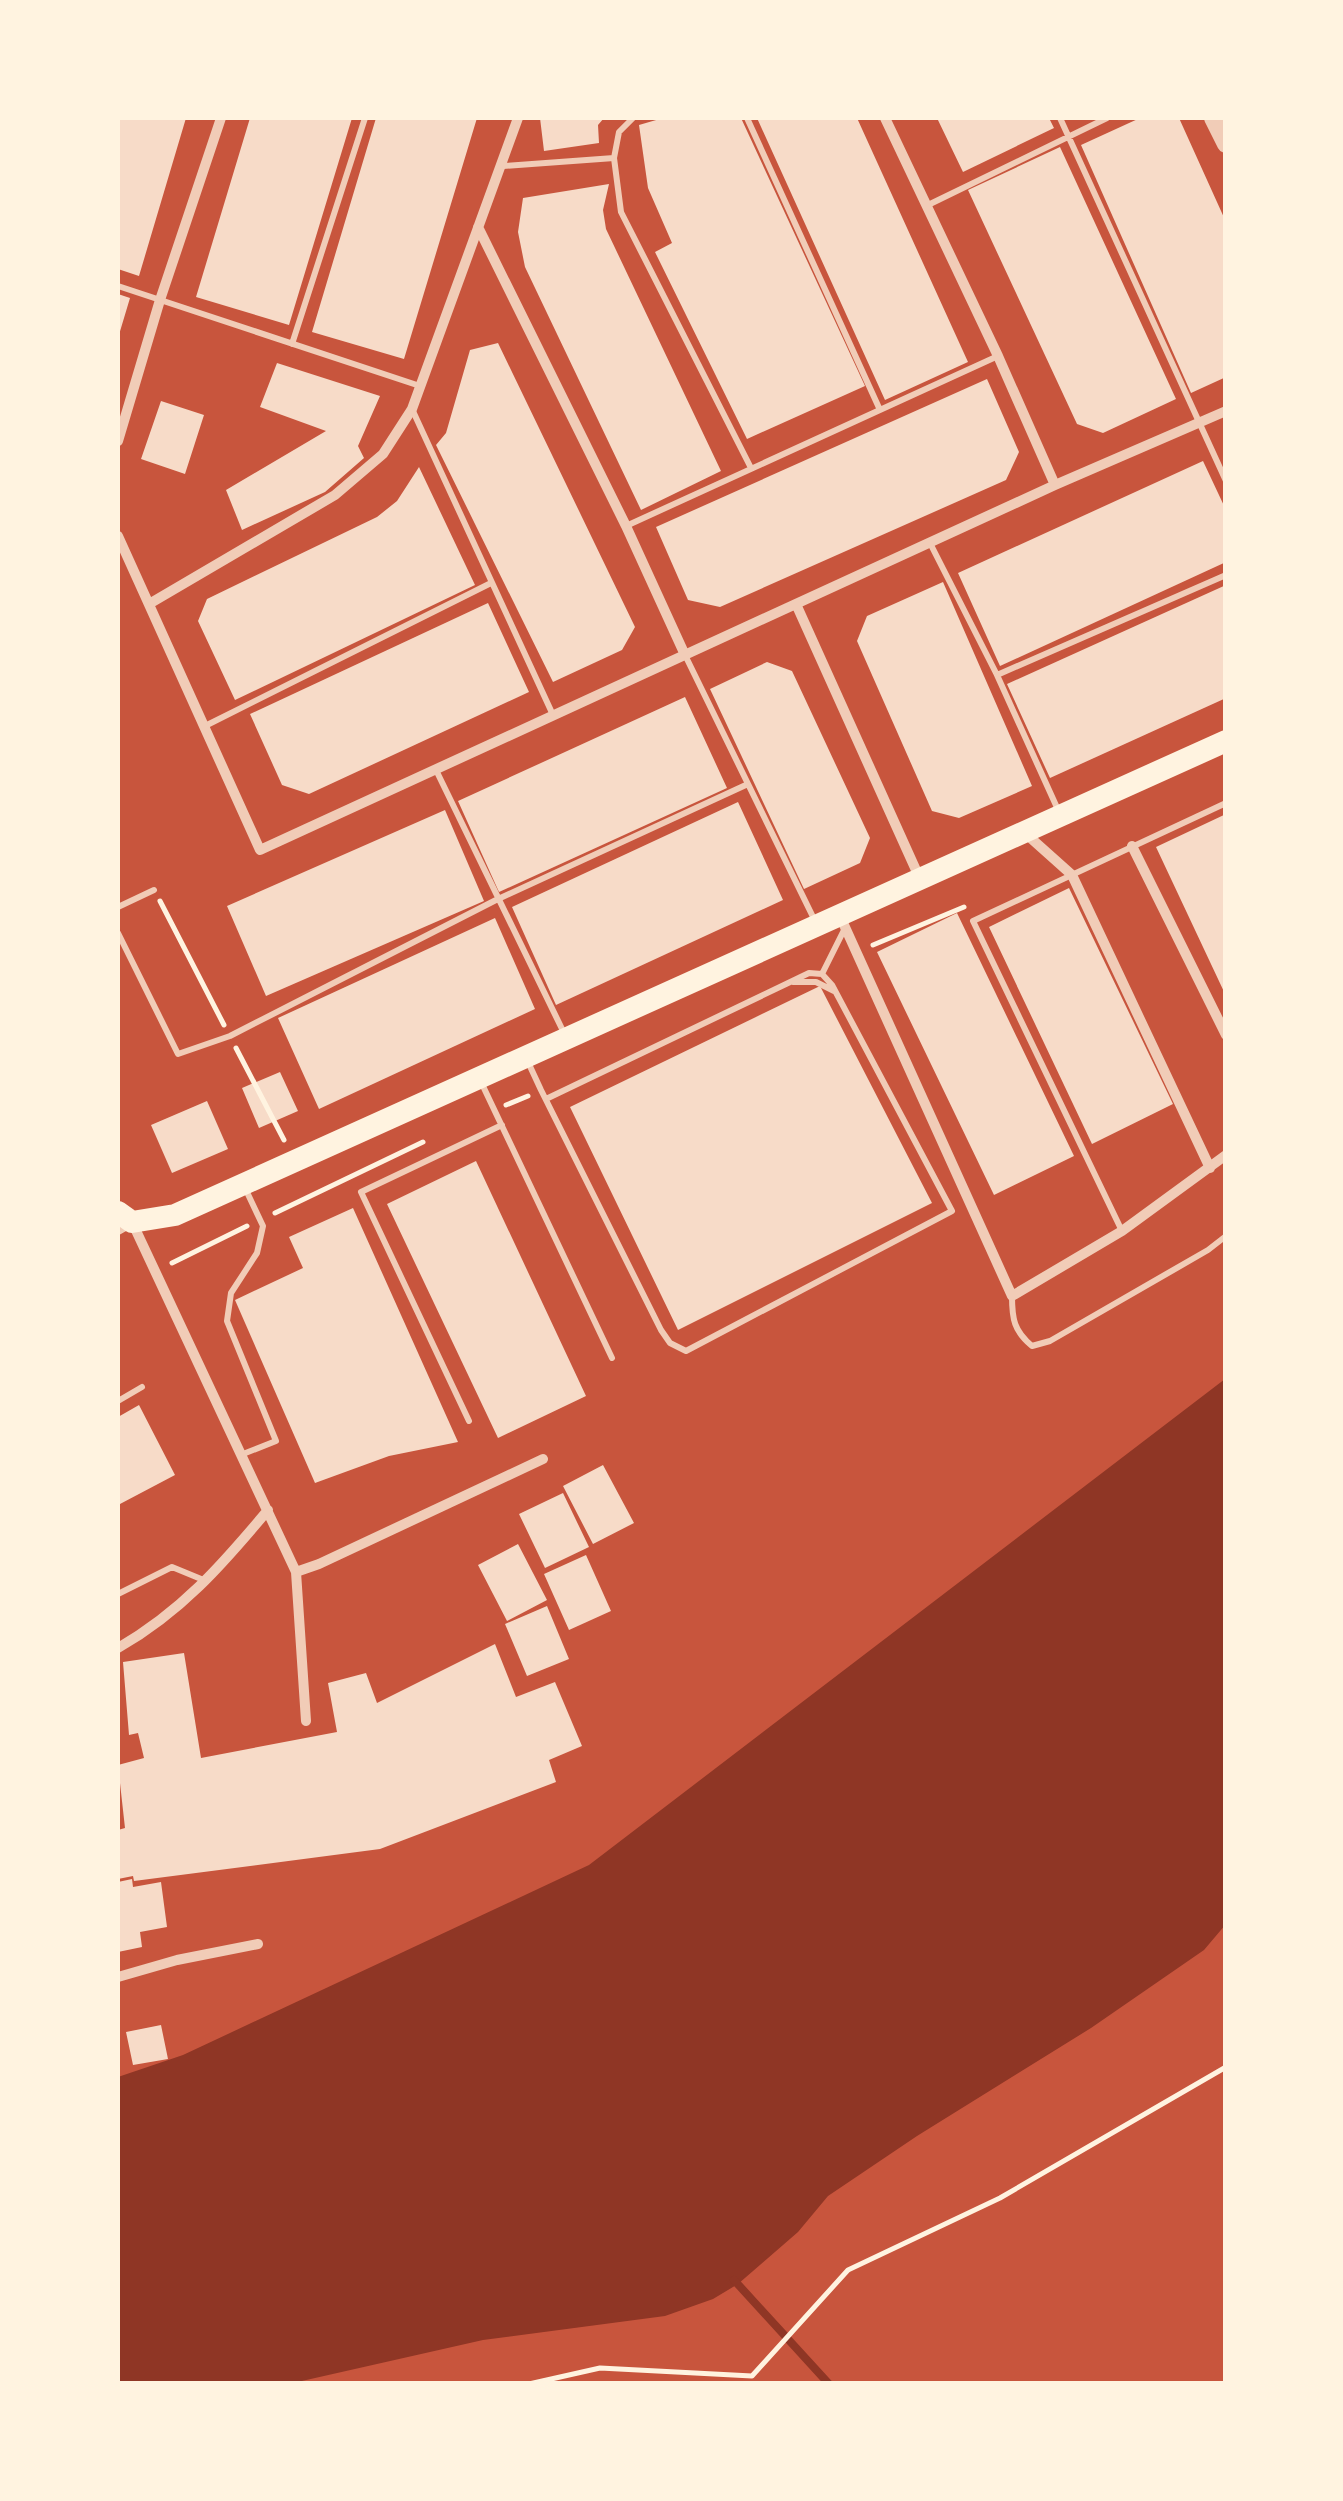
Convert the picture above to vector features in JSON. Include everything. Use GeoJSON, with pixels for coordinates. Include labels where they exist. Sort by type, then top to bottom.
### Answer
{"type":"FeatureCollection","features":[{"type":"Feature","properties":{"kind":"highway"},"geometry":{"type":"LineString","coordinates":[[122,1221],[175,1215],[834,923],[1226,741]]}},
{"type":"Feature","properties":{"kind":"street"},"geometry":{"type":"LineString","coordinates":[[118,441],[221,118]]}},
{"type":"Feature","properties":{"kind":"street"},"geometry":{"type":"LineString","coordinates":[[149,604],[359,478],[383,454],[422,387],[518,118]]}},
{"type":"Feature","properties":{"kind":"street"},"geometry":{"type":"LineString","coordinates":[[885,118],[1055,485]]}},
{"type":"Feature","properties":{"kind":"street"},"geometry":{"type":"LineString","coordinates":[[1213,118],[1226,144]]}},
{"type":"Feature","properties":{"kind":"street"},"geometry":{"type":"LineString","coordinates":[[478,227],[626,526],[685,655]]}},
{"type":"Feature","properties":{"kind":"street"},"geometry":{"type":"LineString","coordinates":[[118,536],[260,850],[1055,485],[1226,411]]}},
{"type":"Feature","properties":{"kind":"street"},"geometry":{"type":"LineString","coordinates":[[796,604],[921,880]]}},
{"type":"Feature","properties":{"kind":"street"},"geometry":{"type":"LineString","coordinates":[[1026,833],[1072,874],[1210,1168]]}},
{"type":"Feature","properties":{"kind":"street"},"geometry":{"type":"LineString","coordinates":[[1132,846],[1226,1034]]}},
{"type":"Feature","properties":{"kind":"street"},"geometry":{"type":"LineString","coordinates":[[834,923],[1012,1296],[1122,1232],[1226,1154]]}},
{"type":"Feature","properties":{"kind":"street"},"geometry":{"type":"LineString","coordinates":[[122,1221],[243,1454],[296,1572],[306,1721]]}},
{"type":"Feature","properties":{"kind":"street"},"geometry":{"type":"LineString","coordinates":[[296,1572],[345,1553],[543,1459]]}},
{"type":"Feature","properties":{"kind":"street"},"geometry":{"type":"LineString","coordinates":[[118,1648],[149,1630],[208,1582],[268,1510]]}},
{"type":"Feature","properties":{"kind":"street"},"geometry":{"type":"LineString","coordinates":[[118,1977],[258,1944]]}},
{"type":"Feature","properties":{"kind":"lane"},"geometry":{"type":"LineString","coordinates":[[292,344],[365,118]]}},
{"type":"Feature","properties":{"kind":"lane"},"geometry":{"type":"LineString","coordinates":[[633,118],[619,132],[614,158],[621,212],[751,469]]}},
{"type":"Feature","properties":{"kind":"lane"},"geometry":{"type":"LineString","coordinates":[[747,118],[880,410]]}},
{"type":"Feature","properties":{"kind":"lane"},"geometry":{"type":"LineString","coordinates":[[1060,118],[1226,482]]}},
{"type":"Feature","properties":{"kind":"lane"},"geometry":{"type":"LineString","coordinates":[[928,206],[1107,118]]}},
{"type":"Feature","properties":{"kind":"lane"},"geometry":{"type":"LineString","coordinates":[[503,166],[614,158]]}},
{"type":"Feature","properties":{"kind":"lane"},"geometry":{"type":"LineString","coordinates":[[118,286],[422,387]]}},
{"type":"Feature","properties":{"kind":"lane"},"geometry":{"type":"LineString","coordinates":[[626,526],[998,356]]}},
{"type":"Feature","properties":{"kind":"lane"},"geometry":{"type":"LineString","coordinates":[[412,409],[554,716]]}},
{"type":"Feature","properties":{"kind":"lane"},"geometry":{"type":"LineString","coordinates":[[930,543],[997,675],[1060,816]]}},
{"type":"Feature","properties":{"kind":"lane"},"geometry":{"type":"LineString","coordinates":[[997,675],[1226,575]]}},
{"type":"Feature","properties":{"kind":"lane"},"geometry":{"type":"LineString","coordinates":[[206,725],[491,583]]}},
{"type":"Feature","properties":{"kind":"lane"},"geometry":{"type":"LineString","coordinates":[[685,655],[748,784],[834,923],[822,974]]}},
{"type":"Feature","properties":{"kind":"lane"},"geometry":{"type":"LineString","coordinates":[[436,770],[566,1039]]}},
{"type":"Feature","properties":{"kind":"lane"},"geometry":{"type":"LineString","coordinates":[[118,933],[178,1054],[230,1036],[496,900],[748,784]]}},
{"type":"Feature","properties":{"kind":"lane"},"geometry":{"type":"LineString","coordinates":[[1122,1232],[973,921],[1226,803]]}},
{"type":"Feature","properties":{"kind":"lane"},"geometry":{"type":"LineString","coordinates":[[118,908],[154,890]]}},
{"type":"Feature","properties":{"kind":"lane"},"geometry":{"type":"LineString","coordinates":[[526,1058],[546,1099],[660,1330],[670,1343],[686,1351],[952,1211],[835,991],[822,974],[810,973],[546,1099]]}},
{"type":"Feature","properties":{"kind":"lane"},"geometry":{"type":"LineString","coordinates":[[791,982],[816,982],[835,991]]}},
{"type":"Feature","properties":{"kind":"lane"},"geometry":{"type":"LineString","coordinates":[[480,1078],[612,1358]]}},
{"type":"Feature","properties":{"kind":"lane"},"geometry":{"type":"LineString","coordinates":[[469,1421],[361,1192],[502,1124]]}},
{"type":"Feature","properties":{"kind":"lane"},"geometry":{"type":"LineString","coordinates":[[243,1184],[263,1226],[257,1253],[231,1293],[227,1321],[276,1441],[243,1454]]}},
{"type":"Feature","properties":{"kind":"lane"},"geometry":{"type":"LineString","coordinates":[[1012,1296],[1012,1318],[1019,1334],[1032,1346],[1050,1341],[1226,1236]]}},
{"type":"Feature","properties":{"kind":"lane"},"geometry":{"type":"LineString","coordinates":[[118,1401],[142,1387]]}},
{"type":"Feature","properties":{"kind":"lane"},"geometry":{"type":"LineString","coordinates":[[118,1594],[172,1567],[208,1582]]}},
{"type":"Feature","properties":{"kind":"path"},"geometry":{"type":"LineString","coordinates":[[529,2384],[600,2368],[752,2376],[848,2270],[1000,2198],[1226,2067]]}},
{"type":"Feature","properties":{"kind":"shaded area"},"geometry":{"type":"Polygon","coordinates":[[[1225,1379],[1226,1924],[1204,1950],[1091,2028],[828,2196],[798,2232],[738,2284],[713,2299],[665,2316],[483,2340],[293,2383],[118,2383],[118,2077],[183,2055],[589,1865],[1225,1379]]]}},
{"type":"Feature","properties":{"kind":"building"},"geometry":{"type":"Polygon","coordinates":[[[118,118],[186,118],[139,276],[118,269],[118,118]]]}},
{"type":"Feature","properties":{"kind":"building"},"geometry":{"type":"Polygon","coordinates":[[[250,118],[352,118],[289,325],[196,297],[250,118]]]}},
{"type":"Feature","properties":{"kind":"building"},"geometry":{"type":"Polygon","coordinates":[[[376,118],[477,118],[404,359],[312,332],[376,118]]]}},
{"type":"Feature","properties":{"kind":"building"},"geometry":{"type":"Polygon","coordinates":[[[540,118],[604,118],[598,125],[599,143],[544,151],[540,118]]]}},
{"type":"Feature","properties":{"kind":"building"},"geometry":{"type":"Polygon","coordinates":[[[663,118],[741,118],[865,386],[747,439],[655,252],[672,243],[648,188],[639,125],[663,118]]]}},
{"type":"Feature","properties":{"kind":"building"},"geometry":{"type":"Polygon","coordinates":[[[757,118],[857,118],[968,362],[885,400],[757,118]]]}},
{"type":"Feature","properties":{"kind":"building"},"geometry":{"type":"Polygon","coordinates":[[[937,118],[1049,118],[1054,128],[963,172],[937,118]]]}},
{"type":"Feature","properties":{"kind":"building"},"geometry":{"type":"Polygon","coordinates":[[[1140,118],[1179,118],[1226,222],[1226,377],[1191,393],[1081,145],[1140,118]]]}},
{"type":"Feature","properties":{"kind":"building"},"geometry":{"type":"Polygon","coordinates":[[[1060,147],[1176,399],[1103,433],[1077,424],[968,190],[1060,147]]]}},
{"type":"Feature","properties":{"kind":"building"},"geometry":{"type":"Polygon","coordinates":[[[609,184],[603,210],[606,229],[721,471],[641,510],[525,267],[518,232],[523,198],[609,184]]]}},
{"type":"Feature","properties":{"kind":"building"},"geometry":{"type":"Polygon","coordinates":[[[118,294],[130,298],[118,338],[118,294]]]}},
{"type":"Feature","properties":{"kind":"building"},"geometry":{"type":"Polygon","coordinates":[[[498,343],[635,627],[622,650],[553,682],[436,445],[446,433],[470,350],[498,343]]]}},
{"type":"Feature","properties":{"kind":"building"},"geometry":{"type":"Polygon","coordinates":[[[277,363],[380,396],[358,446],[364,458],[325,492],[242,530],[226,490],[326,431],[260,407],[277,363]]]}},
{"type":"Feature","properties":{"kind":"building"},"geometry":{"type":"Polygon","coordinates":[[[987,379],[1019,452],[1006,480],[720,607],[688,600],[656,527],[987,379]]]}},
{"type":"Feature","properties":{"kind":"building"},"geometry":{"type":"Polygon","coordinates":[[[161,401],[204,415],[185,474],[141,459],[161,401]]]}},
{"type":"Feature","properties":{"kind":"building"},"geometry":{"type":"Polygon","coordinates":[[[1203,461],[1226,510],[1226,562],[1000,666],[958,573],[1203,461]]]}},
{"type":"Feature","properties":{"kind":"building"},"geometry":{"type":"Polygon","coordinates":[[[419,467],[475,585],[235,700],[198,621],[207,599],[377,517],[397,501],[419,467]]]}},
{"type":"Feature","properties":{"kind":"building"},"geometry":{"type":"Polygon","coordinates":[[[943,582],[1032,786],[959,818],[932,811],[857,641],[867,616],[943,582]]]}},
{"type":"Feature","properties":{"kind":"building"},"geometry":{"type":"Polygon","coordinates":[[[1226,585],[1226,698],[1050,778],[1007,684],[1226,585]]]}},
{"type":"Feature","properties":{"kind":"building"},"geometry":{"type":"Polygon","coordinates":[[[488,603],[529,692],[309,794],[282,785],[250,714],[488,603]]]}},
{"type":"Feature","properties":{"kind":"building"},"geometry":{"type":"Polygon","coordinates":[[[767,662],[792,671],[870,838],[860,863],[804,889],[710,689],[767,662]]]}},
{"type":"Feature","properties":{"kind":"building"},"geometry":{"type":"Polygon","coordinates":[[[685,697],[727,788],[499,892],[458,801],[685,697]]]}},
{"type":"Feature","properties":{"kind":"building"},"geometry":{"type":"Polygon","coordinates":[[[738,802],[783,900],[556,1005],[512,907],[738,802]]]}},
{"type":"Feature","properties":{"kind":"building"},"geometry":{"type":"Polygon","coordinates":[[[445,810],[484,901],[266,996],[227,906],[445,810]]]}},
{"type":"Feature","properties":{"kind":"building"},"geometry":{"type":"Polygon","coordinates":[[[1226,814],[1226,996],[1156,847],[1226,814]]]}},
{"type":"Feature","properties":{"kind":"building"},"geometry":{"type":"Polygon","coordinates":[[[1069,888],[1173,1104],[1092,1144],[989,927],[1069,888]]]}},
{"type":"Feature","properties":{"kind":"building"},"geometry":{"type":"Polygon","coordinates":[[[957,913],[1074,1156],[994,1195],[877,952],[957,913]]]}},
{"type":"Feature","properties":{"kind":"building"},"geometry":{"type":"Polygon","coordinates":[[[495,918],[535,1009],[319,1109],[278,1018],[495,918]]]}},
{"type":"Feature","properties":{"kind":"building"},"geometry":{"type":"Polygon","coordinates":[[[820,986],[932,1203],[678,1330],[570,1107],[820,986]]]}},
{"type":"Feature","properties":{"kind":"building"},"geometry":{"type":"Polygon","coordinates":[[[280,1072],[298,1111],[259,1128],[242,1088],[280,1072]]]}},
{"type":"Feature","properties":{"kind":"building"},"geometry":{"type":"Polygon","coordinates":[[[207,1101],[228,1149],[172,1173],[151,1125],[207,1101]]]}},
{"type":"Feature","properties":{"kind":"building"},"geometry":{"type":"Polygon","coordinates":[[[476,1161],[586,1396],[498,1438],[387,1204],[476,1161]]]}},
{"type":"Feature","properties":{"kind":"building"},"geometry":{"type":"Polygon","coordinates":[[[353,1208],[458,1442],[389,1456],[315,1483],[235,1300],[303,1268],[289,1237],[353,1208]]]}},
{"type":"Feature","properties":{"kind":"building"},"geometry":{"type":"Polygon","coordinates":[[[139,1405],[175,1475],[120,1504],[118,1417],[139,1405]]]}},
{"type":"Feature","properties":{"kind":"building"},"geometry":{"type":"Polygon","coordinates":[[[603,1465],[634,1523],[593,1544],[563,1486],[603,1465]]]}},
{"type":"Feature","properties":{"kind":"building"},"geometry":{"type":"Polygon","coordinates":[[[563,1493],[589,1547],[545,1568],[519,1514],[563,1493]]]}},
{"type":"Feature","properties":{"kind":"building"},"geometry":{"type":"Polygon","coordinates":[[[518,1544],[547,1600],[507,1621],[478,1565],[518,1544]]]}},
{"type":"Feature","properties":{"kind":"building"},"geometry":{"type":"Polygon","coordinates":[[[586,1555],[611,1611],[569,1630],[544,1574],[586,1555]]]}},
{"type":"Feature","properties":{"kind":"building"},"geometry":{"type":"Polygon","coordinates":[[[547,1606],[569,1659],[527,1676],[505,1624],[547,1606]]]}},
{"type":"Feature","properties":{"kind":"building"},"geometry":{"type":"Polygon","coordinates":[[[495,1644],[516,1697],[555,1682],[582,1746],[549,1760],[556,1782],[380,1849],[134,1881],[133,1876],[118,1879],[118,1830],[125,1828],[118,1765],[144,1758],[138,1733],[129,1735],[123,1662],[184,1653],[201,1758],[337,1732],[328,1683],[366,1673],[377,1703],[495,1644]]]}},
{"type":"Feature","properties":{"kind":"building"},"geometry":{"type":"Polygon","coordinates":[[[132,1879],[133,1887],[161,1882],[167,1927],[140,1932],[142,1947],[118,1952],[118,1882],[132,1879]]]}},
{"type":"Feature","properties":{"kind":"building"},"geometry":{"type":"Polygon","coordinates":[[[161,2025],[168,2059],[133,2065],[126,2032],[161,2025]]]}},
{"type":"Feature","properties":{"kind":"waterway"},"geometry":{"type":"LineString","coordinates":[[734,2280],[829,2384]]}}]}
